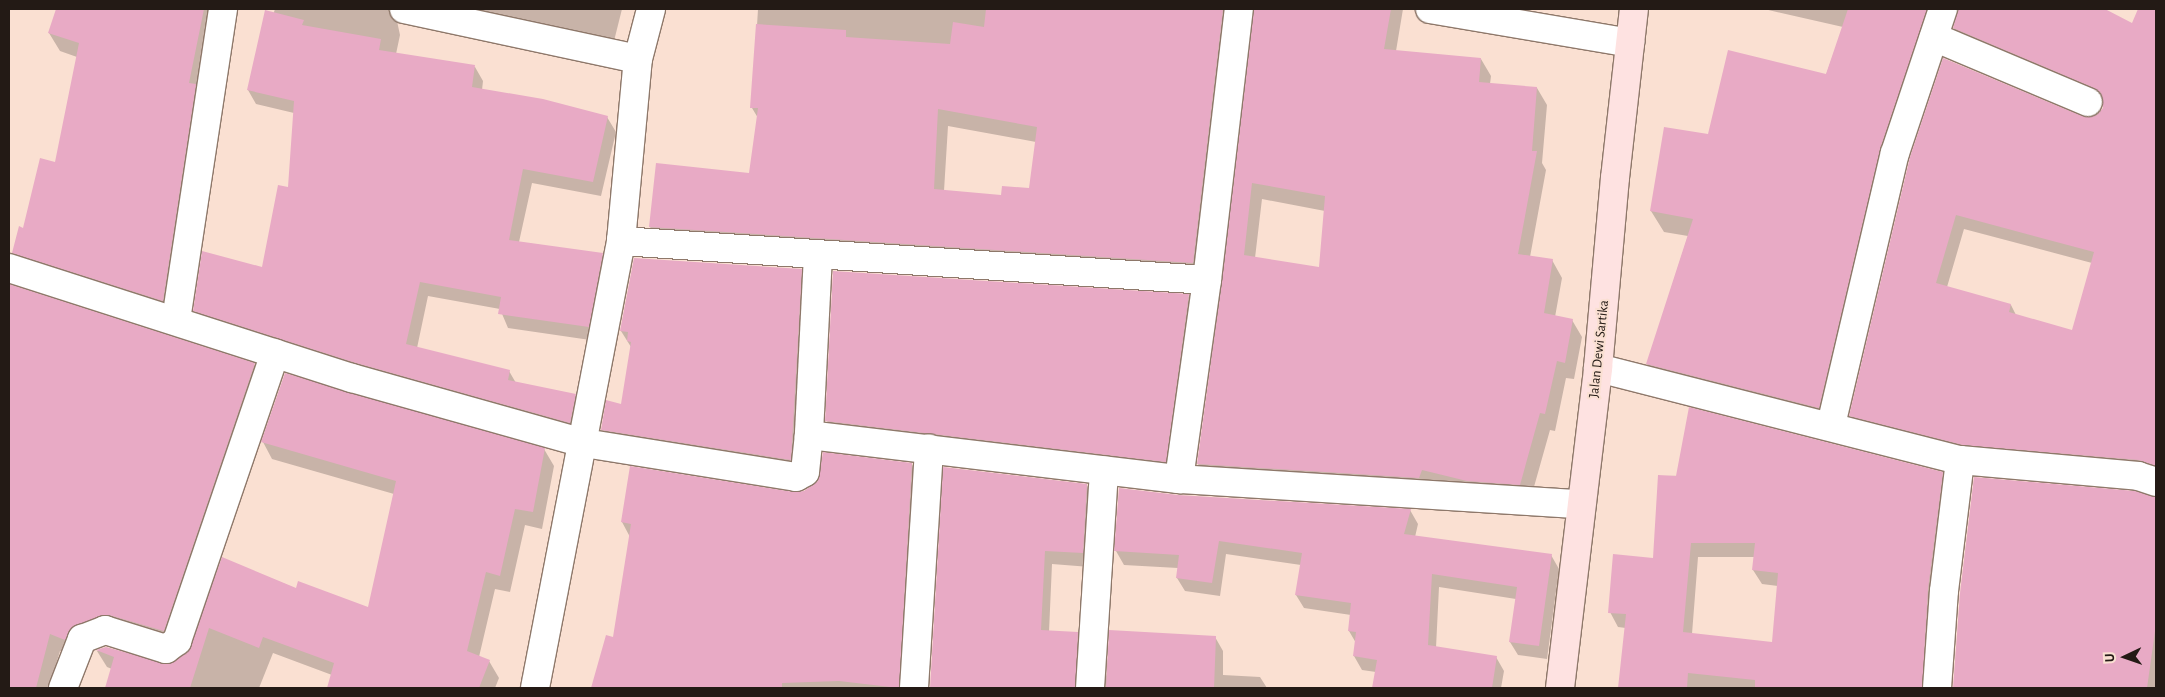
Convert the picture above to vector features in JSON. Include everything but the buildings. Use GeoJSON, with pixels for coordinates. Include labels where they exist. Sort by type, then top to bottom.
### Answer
{"type":"FeatureCollection","features":[{"type":"Feature","properties":{"kind":"main road","name":"Jalan Dewi Sartika"},"geometry":{"type":"LineString","coordinates":[[1560,688],[1598,368],[1634,9]]}},
{"type":"Feature","properties":{"kind":"street"},"geometry":{"type":"LineString","coordinates":[[176,320],[223,9]]}},
{"type":"Feature","properties":{"kind":"street"},"geometry":{"type":"LineString","coordinates":[[404,9],[638,59]]}},
{"type":"Feature","properties":{"kind":"street"},"geometry":{"type":"LineString","coordinates":[[534,688],[584,443],[621,241],[638,59],[651,9]]}},
{"type":"Feature","properties":{"kind":"street"},"geometry":{"type":"LineString","coordinates":[[1180,479],[1207,280],[1239,9]]}},
{"type":"Feature","properties":{"kind":"street"},"geometry":{"type":"LineString","coordinates":[[1430,9],[1630,43]]}},
{"type":"Feature","properties":{"kind":"street"},"geometry":{"type":"LineString","coordinates":[[1831,425],[1895,153],[1943,9]]}},
{"type":"Feature","properties":{"kind":"street"},"geometry":{"type":"LineString","coordinates":[[1934,37],[2088,102]]}},
{"type":"Feature","properties":{"kind":"street"},"geometry":{"type":"LineString","coordinates":[[621,241],[1207,280]]}},
{"type":"Feature","properties":{"kind":"street"},"geometry":{"type":"LineString","coordinates":[[9,268],[352,378],[584,443],[796,477],[805,472],[809,435],[818,255]]}},
{"type":"Feature","properties":{"kind":"street"},"geometry":{"type":"LineString","coordinates":[[63,688],[82,639],[104,630],[166,649],[177,641],[275,353]]}},
{"type":"Feature","properties":{"kind":"street"},"geometry":{"type":"LineString","coordinates":[[1598,368],[1831,425],[1960,460],[2138,476],[2156,482]]}},
{"type":"Feature","properties":{"kind":"street"},"geometry":{"type":"LineString","coordinates":[[809,435],[1180,479],[1581,504]]}},
{"type":"Feature","properties":{"kind":"street"},"geometry":{"type":"LineString","coordinates":[[914,688],[929,448]]}},
{"type":"Feature","properties":{"kind":"street"},"geometry":{"type":"LineString","coordinates":[[1937,688],[1944,591],[1960,460]]}},
{"type":"Feature","properties":{"kind":"street"},"geometry":{"type":"LineString","coordinates":[[1090,688],[1104,470]]}}]}
